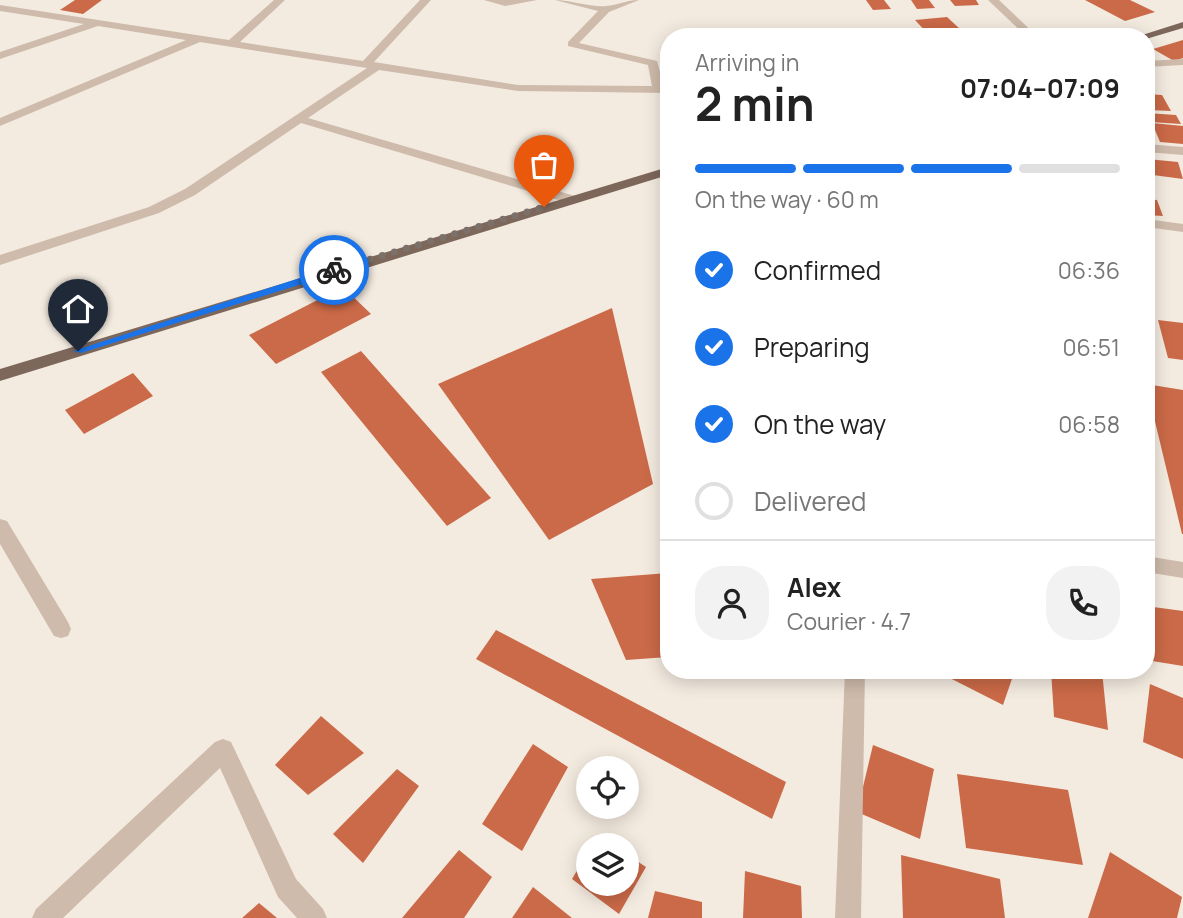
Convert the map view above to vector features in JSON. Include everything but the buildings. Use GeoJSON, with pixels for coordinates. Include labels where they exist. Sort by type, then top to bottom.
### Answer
{"type":"FeatureCollection","features":[{"type":"Feature","properties":{"kind":"main road"},"geometry":{"type":"LineString","coordinates":[[1155,33],[1183,25]]}},
{"type":"Feature","properties":{"kind":"main road"},"geometry":{"type":"LineString","coordinates":[[0,375],[660,173]]}},
{"type":"Feature","properties":{"kind":"street"},"geometry":{"type":"LineString","coordinates":[[232,43],[279,0]]}},
{"type":"Feature","properties":{"kind":"street"},"geometry":{"type":"LineString","coordinates":[[0,260],[154,210],[190,192],[300,119],[370,66],[426,0]]}},
{"type":"Feature","properties":{"kind":"street"},"geometry":{"type":"LineString","coordinates":[[489,0],[505,3],[532,0]]}},
{"type":"Feature","properties":{"kind":"street"},"geometry":{"type":"LineString","coordinates":[[560,0],[605,10]]}},
{"type":"Feature","properties":{"kind":"street"},"geometry":{"type":"LineString","coordinates":[[634,0],[605,10],[572,44],[653,63],[660,81]]}},
{"type":"Feature","properties":{"kind":"street"},"geometry":{"type":"LineString","coordinates":[[993,0],[1023,28]]}},
{"type":"Feature","properties":{"kind":"street"},"geometry":{"type":"LineString","coordinates":[[0,8],[518,88],[660,91]]}},
{"type":"Feature","properties":{"kind":"street"},"geometry":{"type":"LineString","coordinates":[[0,14],[14,10]]}},
{"type":"Feature","properties":{"kind":"street"},"geometry":{"type":"LineString","coordinates":[[0,56],[97,22]]}},
{"type":"Feature","properties":{"kind":"street"},"geometry":{"type":"LineString","coordinates":[[0,122],[200,38]]}},
{"type":"Feature","properties":{"kind":"street"},"geometry":{"type":"LineString","coordinates":[[1155,64],[1183,62]]}},
{"type":"Feature","properties":{"kind":"street"},"geometry":{"type":"LineString","coordinates":[[300,119],[570,199]]}},
{"type":"Feature","properties":{"kind":"street"},"geometry":{"type":"LineString","coordinates":[[1155,149],[1183,151]]}},
{"type":"Feature","properties":{"kind":"street"},"geometry":{"type":"LineString","coordinates":[[1155,224],[1183,228]]}},
{"type":"Feature","properties":{"kind":"street"},"geometry":{"type":"LineString","coordinates":[[0,527],[61,629]]}},
{"type":"Feature","properties":{"kind":"street"},"geometry":{"type":"LineString","coordinates":[[1155,565],[1183,570]]}},
{"type":"Feature","properties":{"kind":"street"},"geometry":{"type":"LineString","coordinates":[[848,918],[855,679]]}},
{"type":"Feature","properties":{"kind":"street"},"geometry":{"type":"LineString","coordinates":[[45,918],[223,750],[287,888],[314,918]]}},
{"type":"Feature","properties":{"kind":"way so far"},"geometry":{"type":"LineString","coordinates":[[334,270],[544,207]]}},
{"type":"Feature","properties":{"kind":"route"},"geometry":{"type":"LineString","coordinates":[[78,351],[334,270]]}}]}
